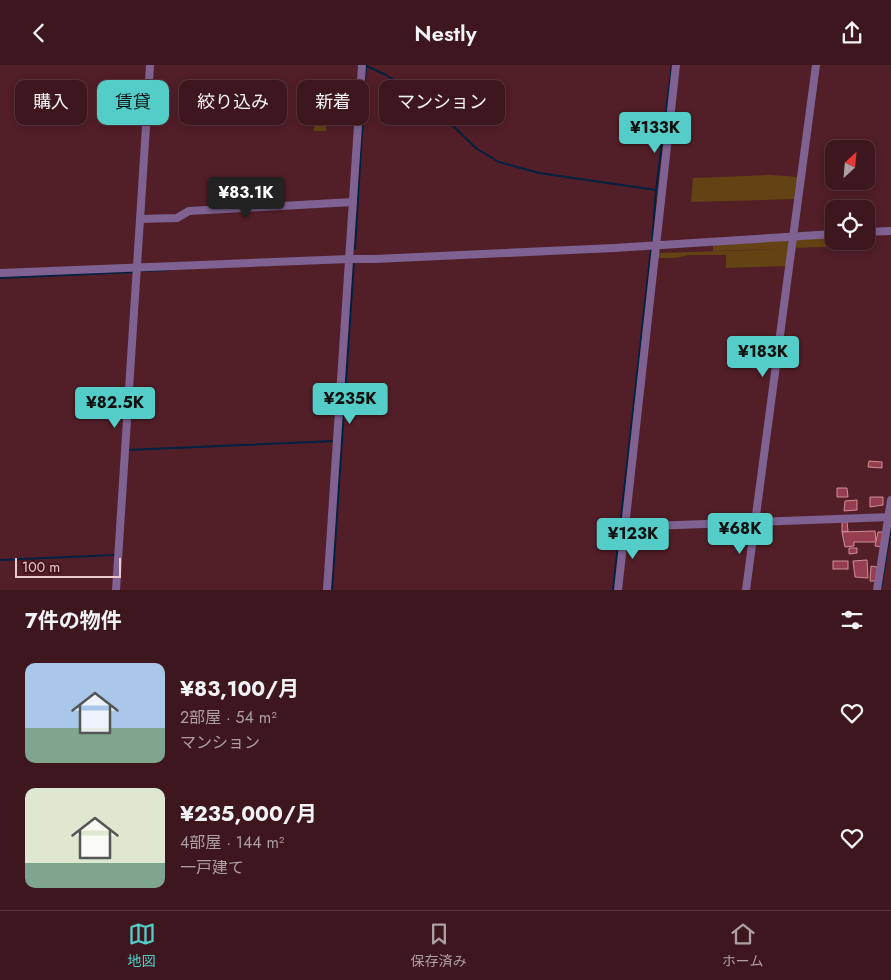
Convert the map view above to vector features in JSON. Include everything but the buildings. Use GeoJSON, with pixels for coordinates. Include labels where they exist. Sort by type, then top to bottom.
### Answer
{"type":"FeatureCollection","features":[{"type":"Feature","properties":{"kind":"street"},"geometry":{"type":"LineString","coordinates":[[116,590],[150,65]]}},
{"type":"Feature","properties":{"kind":"street"},"geometry":{"type":"LineString","coordinates":[[618,590],[653,245],[676,65]]}},
{"type":"Feature","properties":{"kind":"street"},"geometry":{"type":"LineString","coordinates":[[746,590],[816,65]]}},
{"type":"Feature","properties":{"kind":"street"},"geometry":{"type":"LineString","coordinates":[[328,590],[362,66]]}},
{"type":"Feature","properties":{"kind":"street"},"geometry":{"type":"LineString","coordinates":[[140,219],[177,218],[189,211],[353,202]]}},
{"type":"Feature","properties":{"kind":"street"},"geometry":{"type":"LineString","coordinates":[[875,232],[891,231]]}},
{"type":"Feature","properties":{"kind":"street"},"geometry":{"type":"LineString","coordinates":[[0,273],[385,259],[825,235]]}},
{"type":"Feature","properties":{"kind":"street"},"geometry":{"type":"LineString","coordinates":[[877,590],[890,517],[891,500]]}},
{"type":"Feature","properties":{"kind":"street"},"geometry":{"type":"LineString","coordinates":[[625,527],[890,517]]}},
{"type":"Feature","properties":{"kind":"shaded area"},"geometry":{"type":"Polygon","coordinates":[[[314,125],[326,125],[326,131],[314,131],[314,125]]]}},
{"type":"Feature","properties":{"kind":"shaded area"},"geometry":{"type":"Polygon","coordinates":[[[770,175],[799,177],[795,199],[691,202],[693,178],[770,175]]]}},
{"type":"Feature","properties":{"kind":"shaded area"},"geometry":{"type":"Polygon","coordinates":[[[825,236],[825,247],[795,248],[798,238],[825,236]]]}},
{"type":"Feature","properties":{"kind":"shaded area"},"geometry":{"type":"Polygon","coordinates":[[[790,240],[787,266],[726,268],[726,255],[689,255],[676,258],[658,258],[658,253],[784,249],[713,251],[713,245],[790,240]]]}},
{"type":"Feature","properties":{"kind":"waterway"},"geometry":{"type":"LineString","coordinates":[[365,65],[386,75],[417,95],[445,118],[477,149],[499,162],[539,173],[656,190]]}},
{"type":"Feature","properties":{"kind":"waterway"},"geometry":{"type":"LineString","coordinates":[[355,249],[366,65]]}},
{"type":"Feature","properties":{"kind":"waterway"},"geometry":{"type":"LineString","coordinates":[[652,244],[656,190],[672,65]]}},
{"type":"Feature","properties":{"kind":"waterway"},"geometry":{"type":"LineString","coordinates":[[613,590],[651,249]]}},
{"type":"Feature","properties":{"kind":"waterway"},"geometry":{"type":"LineString","coordinates":[[332,590],[354,262],[352,262]]}},
{"type":"Feature","properties":{"kind":"waterway"},"geometry":{"type":"LineString","coordinates":[[139,271],[169,270]]}},
{"type":"Feature","properties":{"kind":"waterway"},"geometry":{"type":"LineString","coordinates":[[0,278],[134,272]]}},
{"type":"Feature","properties":{"kind":"waterway"},"geometry":{"type":"LineString","coordinates":[[127,450],[335,441]]}},
{"type":"Feature","properties":{"kind":"waterway"},"geometry":{"type":"LineString","coordinates":[[881,590],[891,526]]}},
{"type":"Feature","properties":{"kind":"waterway"},"geometry":{"type":"LineString","coordinates":[[0,560],[115,555]]}}]}
